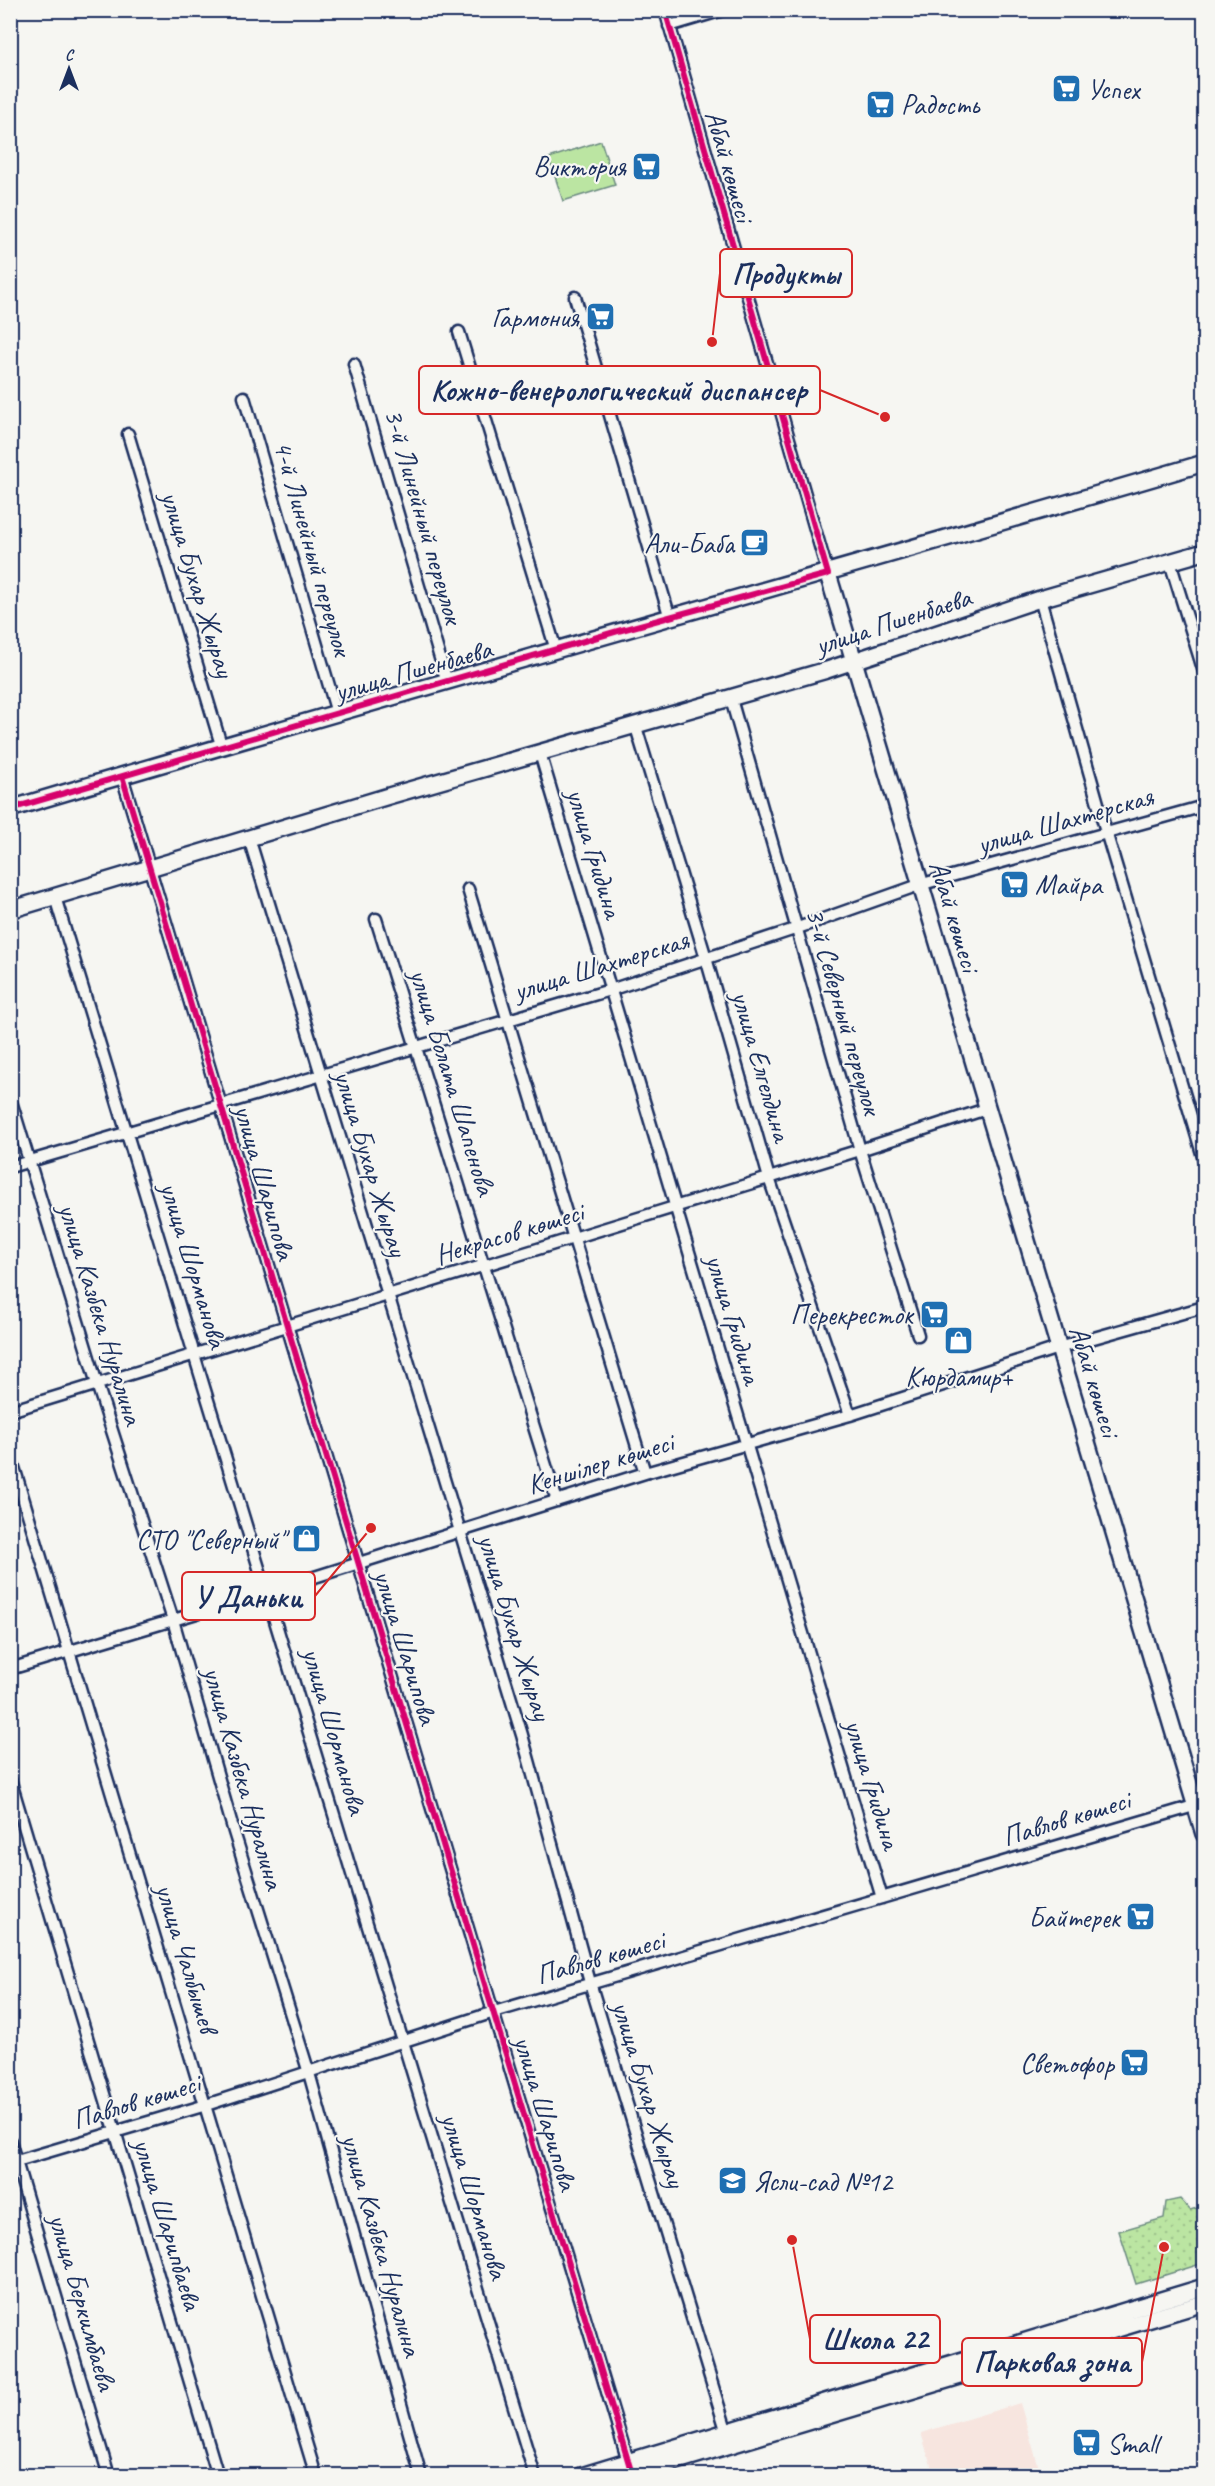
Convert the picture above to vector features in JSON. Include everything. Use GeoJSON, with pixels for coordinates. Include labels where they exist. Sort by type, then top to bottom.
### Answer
{"type":"FeatureCollection","features":[{"type":"Feature","properties":{"kind":"main road","name":"улица Пшенбаева"},"geometry":{"type":"LineString","coordinates":[[10,809],[556,650],[828,574],[1204,463]]}},
{"type":"Feature","properties":{"kind":"main road","name":"улица Пшенбаева"},"geometry":{"type":"LineString","coordinates":[[10,910],[249,838],[731,699],[854,662],[1040,599],[1204,552]]}},
{"type":"Feature","properties":{"kind":"main road","name":"Абай көшесі"},"geometry":{"type":"LineString","coordinates":[[828,574],[1058,1348],[1200,1804],[1204,1834]]}},
{"type":"Feature","properties":{"kind":"main road"},"geometry":{"type":"LineString","coordinates":[[629,2470],[727,2433],[1204,2287]]}},
{"type":"Feature","properties":{"kind":"main road"},"geometry":{"type":"LineString","coordinates":[[581,2475],[629,2470],[1204,2303]]}},
{"type":"Feature","properties":{"kind":"street","name":"Абай көшесі"},"geometry":{"type":"LineString","coordinates":[[665,10],[828,574]]}},
{"type":"Feature","properties":{"kind":"street"},"geometry":{"type":"LineString","coordinates":[[669,26],[723,10]]}},
{"type":"Feature","properties":{"kind":"street"},"geometry":{"type":"LineString","coordinates":[[575,297],[670,618]]}},
{"type":"Feature","properties":{"kind":"street"},"geometry":{"type":"LineString","coordinates":[[459,332],[556,650]]}},
{"type":"Feature","properties":{"kind":"street","name":"3-й Линейный переулок"},"geometry":{"type":"LineString","coordinates":[[354,364],[447,682]]}},
{"type":"Feature","properties":{"kind":"street","name":"4-й Линейный переулок"},"geometry":{"type":"LineString","coordinates":[[244,397],[337,713]]}},
{"type":"Feature","properties":{"kind":"street","name":"улица Бухар Жырау"},"geometry":{"type":"LineString","coordinates":[[128,434],[222,748]]}},
{"type":"Feature","properties":{"kind":"street"},"geometry":{"type":"LineString","coordinates":[[1170,562],[1204,672]]}},
{"type":"Feature","properties":{"kind":"street"},"geometry":{"type":"LineString","coordinates":[[1040,599],[1107,835],[1204,1160]]}},
{"type":"Feature","properties":{"kind":"street","name":"3-й Северный переулок"},"geometry":{"type":"LineString","coordinates":[[731,699],[795,929],[860,1150],[918,1335]]}},
{"type":"Feature","properties":{"kind":"street","name":"улица Елгелдина"},"geometry":{"type":"LineString","coordinates":[[636,727],[706,958],[769,1178],[850,1415]]}},
{"type":"Feature","properties":{"kind":"street","name":"улица Гридина"},"geometry":{"type":"LineString","coordinates":[[540,753],[882,1898]]}},
{"type":"Feature","properties":{"kind":"street","name":"улица Шарипова"},"geometry":{"type":"LineString","coordinates":[[122,776],[494,2012],[629,2470]]}},
{"type":"Feature","properties":{"kind":"street","name":"улица Шахтерская"},"geometry":{"type":"LineString","coordinates":[[10,1167],[418,1047],[508,1018],[610,990],[919,885],[1107,835],[1204,806]]}},
{"type":"Feature","properties":{"kind":"street","name":"улица Бухар Жырау"},"geometry":{"type":"LineString","coordinates":[[249,838],[319,1075],[526,1747],[591,1986],[727,2433]]}},
{"type":"Feature","properties":{"kind":"street"},"geometry":{"type":"LineString","coordinates":[[468,889],[645,1473]]}},
{"type":"Feature","properties":{"kind":"street","name":"улица Шорманова"},"geometry":{"type":"LineString","coordinates":[[55,897],[270,1591],[403,2042],[535,2475]]}},
{"type":"Feature","properties":{"kind":"street","name":"улица Болата Шапенова"},"geometry":{"type":"LineString","coordinates":[[376,918],[418,1047],[557,1501]]}},
{"type":"Feature","properties":{"kind":"street","name":"улица Казбека Нуралина"},"geometry":{"type":"LineString","coordinates":[[10,1098],[97,1384],[173,1620],[238,1844],[309,2073],[421,2475]]}},
{"type":"Feature","properties":{"kind":"street","name":"Некрасов көшесі"},"geometry":{"type":"LineString","coordinates":[[10,1411],[860,1150],[986,1109]]}},
{"type":"Feature","properties":{"kind":"street","name":"Кеншілер көшесі"},"geometry":{"type":"LineString","coordinates":[[10,1669],[270,1591],[645,1473],[850,1415],[1058,1348],[1204,1307]]}},
{"type":"Feature","properties":{"kind":"street","name":"улица Чалбышев"},"geometry":{"type":"LineString","coordinates":[[10,1454],[316,2475]]}},
{"type":"Feature","properties":{"kind":"street","name":"улица Шарипбаева"},"geometry":{"type":"LineString","coordinates":[[10,1779],[218,2475]]}},
{"type":"Feature","properties":{"kind":"street","name":"Павлов көшесі"},"geometry":{"type":"LineString","coordinates":[[14,2162],[309,2073],[494,2012],[591,1986],[1200,1804]]}},
{"type":"Feature","properties":{"kind":"street","name":"улица Беркимбаева"},"geometry":{"type":"LineString","coordinates":[[10,2141],[14,2162],[109,2475]]}},
{"type":"Feature","properties":{"kind":"shaded area"},"geometry":{"type":"Polygon","coordinates":[[[1020,2403],[1041,2475],[934,2475],[921,2433],[1020,2403]]]}},
{"type":"Feature","properties":{"kind":"green space"},"geometry":{"type":"Polygon","coordinates":[[[601,141],[615,185],[563,201],[549,158],[601,141]]]}},
{"type":"Feature","properties":{"kind":"green space"},"geometry":{"type":"Polygon","coordinates":[[[1180,2199],[1190,2210],[1204,2206],[1204,2263],[1136,2284],[1119,2231],[1164,2218],[1166,2202],[1180,2199]]]}},
{"type":"Feature","properties":{"kind":"cycle path"},"geometry":{"type":"LineString","coordinates":[[10,809],[618,631],[828,574],[665,10]]}},
{"type":"Feature","properties":{"kind":"cycle path"},"geometry":{"type":"LineString","coordinates":[[122,776],[632,2474]]}},
{"type":"Feature","properties":{"kind":"place","name":"Успех"},"geometry":{"type":"Point","coordinates":[1066,89]}},
{"type":"Feature","properties":{"kind":"place","name":"Радость"},"geometry":{"type":"Point","coordinates":[880,104]}},
{"type":"Feature","properties":{"kind":"place","name":"Виктория"},"geometry":{"type":"Point","coordinates":[647,166]}},
{"type":"Feature","properties":{"kind":"place","name":"Гармония"},"geometry":{"type":"Point","coordinates":[600,317]}},
{"type":"Feature","properties":{"kind":"place","name":"Продукты"},"geometry":{"type":"Point","coordinates":[712,342]}},
{"type":"Feature","properties":{"kind":"place","name":"Кожно-венерологический диспансер"},"geometry":{"type":"Point","coordinates":[885,417]}},
{"type":"Feature","properties":{"kind":"place","name":"Али-Баба"},"geometry":{"type":"Point","coordinates":[755,543]}},
{"type":"Feature","properties":{"kind":"place","name":"Майра"},"geometry":{"type":"Point","coordinates":[1014,884]}},
{"type":"Feature","properties":{"kind":"place","name":"Перекресток"},"geometry":{"type":"Point","coordinates":[934,1314]}},
{"type":"Feature","properties":{"kind":"place","name":"Кюрдамир+"},"geometry":{"type":"Point","coordinates":[959,1341]}},
{"type":"Feature","properties":{"kind":"place","name":"У Даньки"},"geometry":{"type":"Point","coordinates":[371,1528]}},
{"type":"Feature","properties":{"kind":"place","name":"СТО \"Северный\""},"geometry":{"type":"Point","coordinates":[306,1539]}},
{"type":"Feature","properties":{"kind":"place","name":"Байтерек"},"geometry":{"type":"Point","coordinates":[1141,1917]}},
{"type":"Feature","properties":{"kind":"place","name":"Светофор"},"geometry":{"type":"Point","coordinates":[1135,2063]}},
{"type":"Feature","properties":{"kind":"place","name":"Ясли-сад №12"},"geometry":{"type":"Point","coordinates":[732,2181]}},
{"type":"Feature","properties":{"kind":"place","name":"Школа 22"},"geometry":{"type":"Point","coordinates":[792,2240]}},
{"type":"Feature","properties":{"kind":"place","name":"Парковая зона"},"geometry":{"type":"Point","coordinates":[1164,2247]}},
{"type":"Feature","properties":{"kind":"place","name":"Small"},"geometry":{"type":"Point","coordinates":[1086,2443]}}]}
